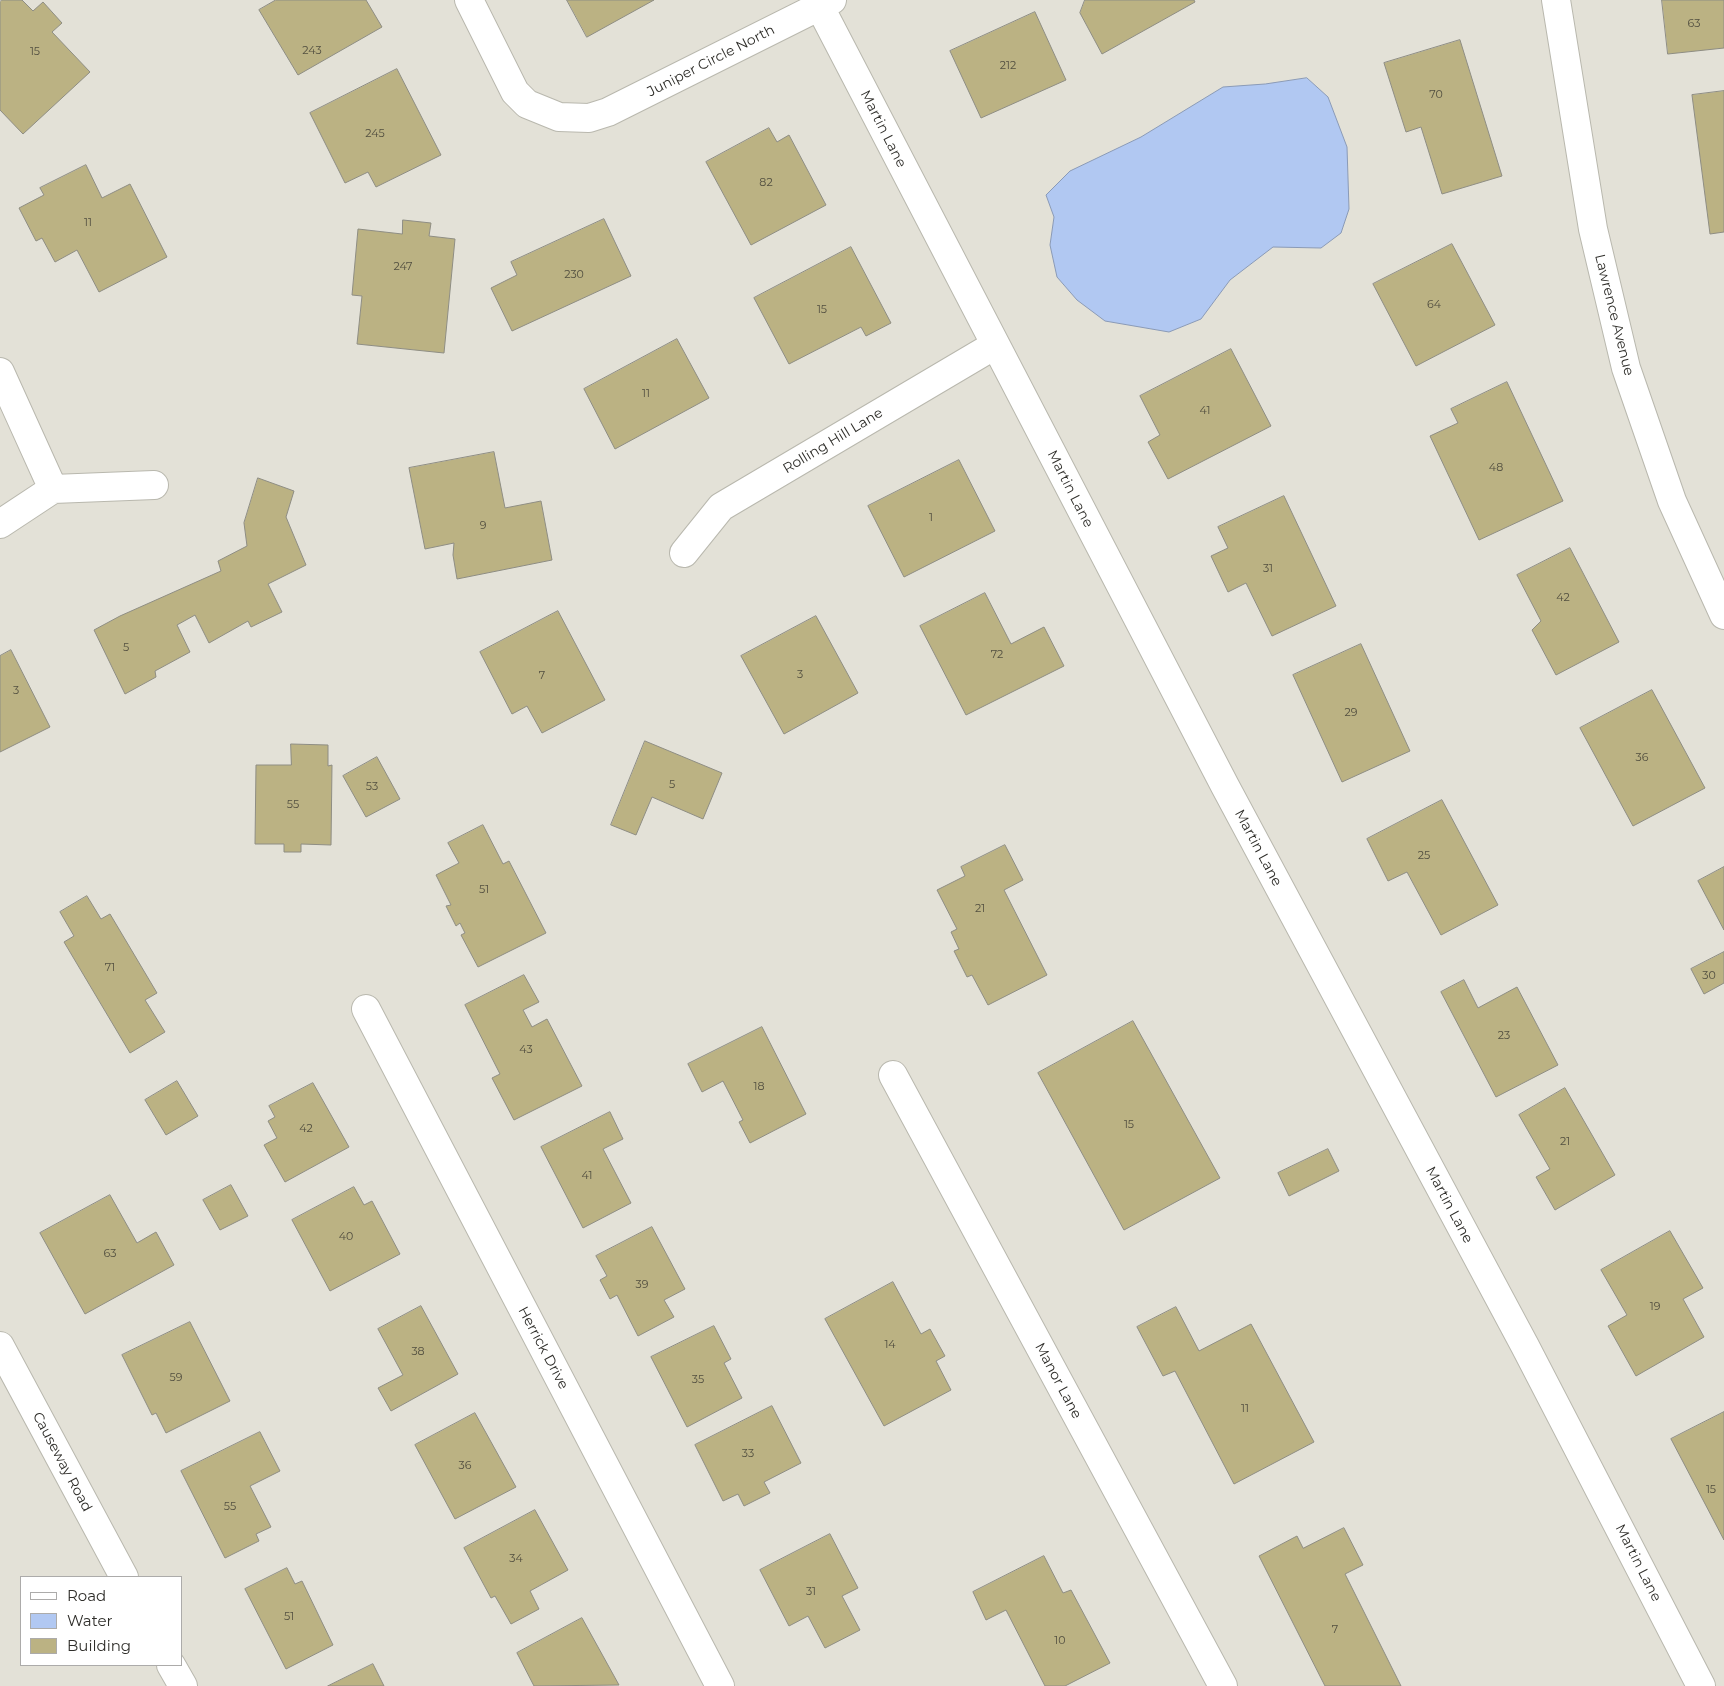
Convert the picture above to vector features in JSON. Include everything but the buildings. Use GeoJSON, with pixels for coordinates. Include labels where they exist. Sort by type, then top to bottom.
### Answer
{"type":"FeatureCollection","features":[{"type":"Feature","properties":{"kind":"street","name":"Juniper Circle North"},"geometry":{"type":"LineString","coordinates":[[469,0],[516,92],[527,104],[559,117],[589,118],[608,112],[826,3]]}},
{"type":"Feature","properties":{"kind":"street","name":"Lawrence Avenue"},"geometry":{"type":"LineString","coordinates":[[1556,0],[1593,229],[1626,368],[1672,502],[1724,615]]}},
{"type":"Feature","properties":{"kind":"street","name":"Martin Lane"},"geometry":{"type":"LineString","coordinates":[[826,3],[995,345],[1220,777],[1525,1346],[1701,1686]]}},
{"type":"Feature","properties":{"kind":"street","name":"Rolling Hill Lane"},"geometry":{"type":"LineString","coordinates":[[684,553],[721,507],[995,345]]}},
{"type":"Feature","properties":{"kind":"street"},"geometry":{"type":"LineString","coordinates":[[0,372],[53,489]]}},
{"type":"Feature","properties":{"kind":"street"},"geometry":{"type":"LineString","coordinates":[[0,524],[53,489],[154,485]]}},
{"type":"Feature","properties":{"kind":"street","name":"Herrick Drive"},"geometry":{"type":"LineString","coordinates":[[366,1009],[720,1686]]}},
{"type":"Feature","properties":{"kind":"street","name":"Manor Lane"},"geometry":{"type":"LineString","coordinates":[[893,1075],[1223,1686]]}},
{"type":"Feature","properties":{"kind":"street","name":"Causeway Road"},"geometry":{"type":"LineString","coordinates":[[0,1346],[123,1576]]}},
{"type":"Feature","properties":{"kind":"street"},"geometry":{"type":"LineString","coordinates":[[172,1666],[182,1686]]}},
{"type":"Feature","properties":{"kind":"water"},"geometry":{"type":"Polygon","coordinates":[[[1307,78],[1328,97],[1347,147],[1349,209],[1341,233],[1321,248],[1273,247],[1230,280],[1201,319],[1169,332],[1105,321],[1077,300],[1057,277],[1050,245],[1054,217],[1046,195],[1070,171],[1141,137],[1223,87],[1307,78]]]}}]}
